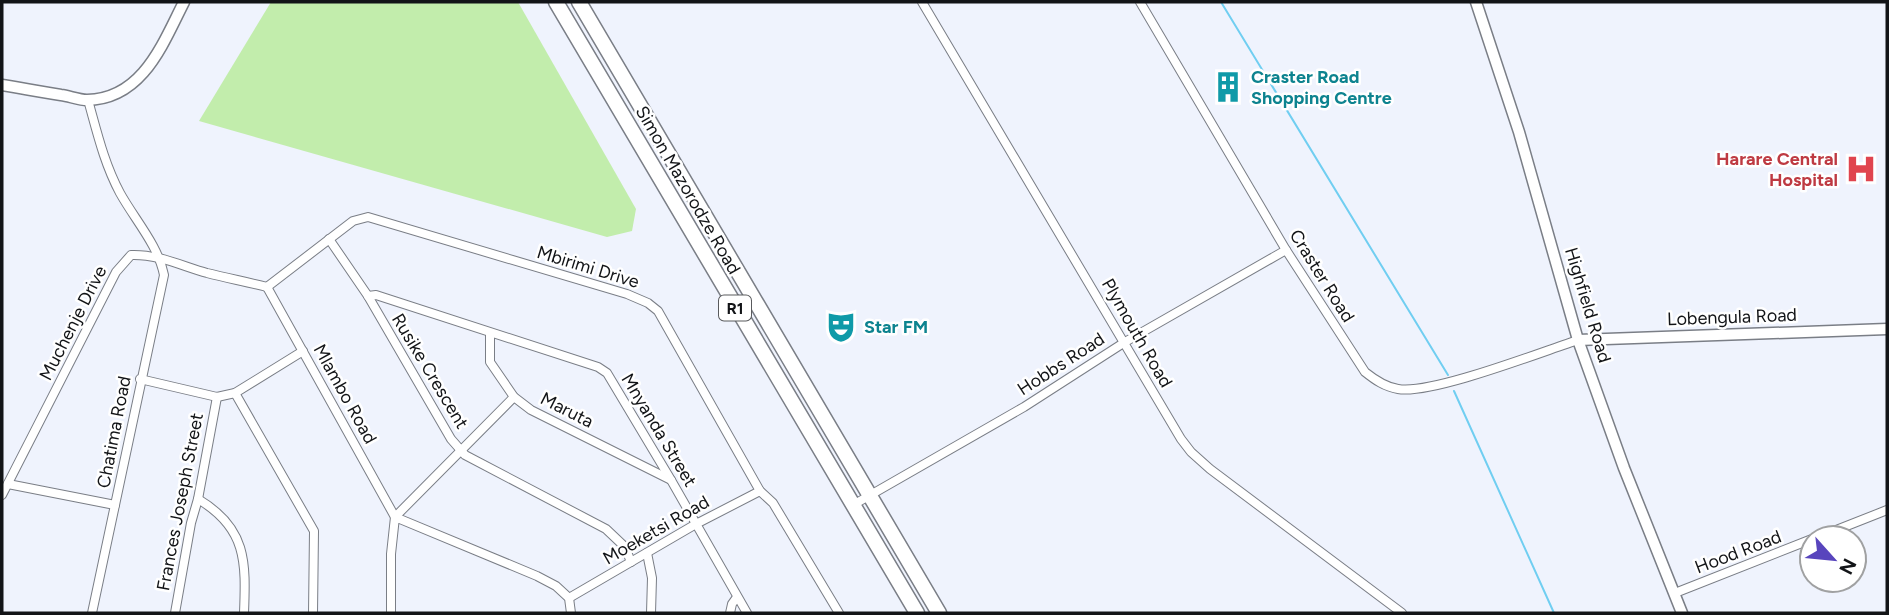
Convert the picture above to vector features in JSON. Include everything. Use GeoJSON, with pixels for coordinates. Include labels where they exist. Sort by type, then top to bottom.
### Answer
{"type":"FeatureCollection","features":[{"type":"Feature","properties":{"kind":"highway","name":"Simon Mazorodze Road"},"geometry":{"type":"LineString","coordinates":[[556,2],[917,613]]}},
{"type":"Feature","properties":{"kind":"highway","name":"Simon Mazorodze Road"},"geometry":{"type":"LineString","coordinates":[[579,2],[939,613]]}},
{"type":"Feature","properties":{"kind":"highway"},"geometry":{"type":"LineString","coordinates":[[869,495],[870,513],[887,542],[892,569]]}},
{"type":"Feature","properties":{"kind":"street"},"geometry":{"type":"LineString","coordinates":[[2,85],[88,100],[109,96],[142,77],[159,51],[184,2]]}},
{"type":"Feature","properties":{"kind":"street","name":"Plymouth Road"},"geometry":{"type":"LineString","coordinates":[[922,2],[1191,452],[1402,613]]}},
{"type":"Feature","properties":{"kind":"street","name":"Craster Road"},"geometry":{"type":"LineString","coordinates":[[1140,2],[1286,250],[1365,372],[1382,385],[1400,390],[1419,389],[1578,340]]}},
{"type":"Feature","properties":{"kind":"street","name":"Highfield Road"},"geometry":{"type":"LineString","coordinates":[[1476,2],[1519,132],[1578,340],[1624,468],[1682,613]]}},
{"type":"Feature","properties":{"kind":"street"},"geometry":{"type":"LineString","coordinates":[[88,100],[107,167],[161,258]]}},
{"type":"Feature","properties":{"kind":"street","name":"Mbirimi Drive"},"geometry":{"type":"LineString","coordinates":[[267,287],[353,221],[368,217],[648,303],[658,311],[760,491],[773,503],[839,613]]}},
{"type":"Feature","properties":{"kind":"street","name":"Rusike Crescent"},"geometry":{"type":"LineString","coordinates":[[329,239],[368,296],[451,439],[461,450],[479,465],[606,529],[625,547],[631,562]]}},
{"type":"Feature","properties":{"kind":"street","name":"Hobbs Road"},"geometry":{"type":"LineString","coordinates":[[853,505],[1024,407],[1125,342],[1286,250]]}},
{"type":"Feature","properties":{"kind":"street","name":"Muchenje Drive"},"geometry":{"type":"LineString","coordinates":[[2,495],[116,272],[131,255],[146,254],[267,287]]}},
{"type":"Feature","properties":{"kind":"street","name":"Chatima Road"},"geometry":{"type":"LineString","coordinates":[[92,613],[164,275],[161,258]]}},
{"type":"Feature","properties":{"kind":"street","name":"Mlambo Road"},"geometry":{"type":"LineString","coordinates":[[267,287],[395,517]]}},
{"type":"Feature","properties":{"kind":"street","name":"Mnyanda Street"},"geometry":{"type":"LineString","coordinates":[[368,296],[376,295],[598,367],[607,373],[747,613]]}},
{"type":"Feature","properties":{"kind":"street","name":"Lobengula Road"},"geometry":{"type":"LineString","coordinates":[[1578,340],[1887,329]]}},
{"type":"Feature","properties":{"kind":"street","name":"Maruta"},"geometry":{"type":"LineString","coordinates":[[490,334],[490,362],[514,397],[531,410],[671,480]]}},
{"type":"Feature","properties":{"kind":"street"},"geometry":{"type":"LineString","coordinates":[[140,379],[217,397],[235,393],[303,351]]}},
{"type":"Feature","properties":{"kind":"street"},"geometry":{"type":"LineString","coordinates":[[235,393],[314,531],[313,613]]}},
{"type":"Feature","properties":{"kind":"street","name":"Frances Joseph Street"},"geometry":{"type":"LineString","coordinates":[[176,613],[217,397]]}},
{"type":"Feature","properties":{"kind":"street"},"geometry":{"type":"LineString","coordinates":[[391,613],[391,554],[395,517],[514,397]]}},
{"type":"Feature","properties":{"kind":"street"},"geometry":{"type":"LineString","coordinates":[[8,484],[115,505]]}},
{"type":"Feature","properties":{"kind":"street","name":"Moeketsi Road"},"geometry":{"type":"LineString","coordinates":[[569,598],[696,524],[760,491]]}},
{"type":"Feature","properties":{"kind":"street"},"geometry":{"type":"LineString","coordinates":[[198,499],[226,520],[242,551],[245,567],[244,613]]}},
{"type":"Feature","properties":{"kind":"street","name":"Hood Road"},"geometry":{"type":"LineString","coordinates":[[1852,524],[1887,510]]}},
{"type":"Feature","properties":{"kind":"street"},"geometry":{"type":"LineString","coordinates":[[395,517],[556,586],[569,598],[571,613]]}},
{"type":"Feature","properties":{"kind":"street","name":"Hood Road"},"geometry":{"type":"LineString","coordinates":[[1675,593],[1798,545]]}},
{"type":"Feature","properties":{"kind":"street"},"geometry":{"type":"LineString","coordinates":[[647,553],[652,578],[651,613]]}},
{"type":"Feature","properties":{"kind":"street"},"geometry":{"type":"LineString","coordinates":[[730,613],[737,597]]}},
{"type":"Feature","properties":{"kind":"green space"},"geometry":{"type":"Polygon","coordinates":[[[271,2],[518,2],[636,209],[632,231],[607,237],[199,121],[271,2]]]}},
{"type":"Feature","properties":{"kind":"waterway"},"geometry":{"type":"LineString","coordinates":[[1221,2],[1448,375]]}},
{"type":"Feature","properties":{"kind":"waterway"},"geometry":{"type":"LineString","coordinates":[[1454,391],[1554,613]]}},
{"type":"Feature","properties":{"kind":"place","name":"Craster Road Shopping Centre"},"geometry":{"type":"Point","coordinates":[1228,87]}},
{"type":"Feature","properties":{"kind":"place","name":"Harare Central Hospital"},"geometry":{"type":"Point","coordinates":[1861,169]}},
{"type":"Feature","properties":{"kind":"place","name":"Star FM"},"geometry":{"type":"Point","coordinates":[841,327]}}]}
